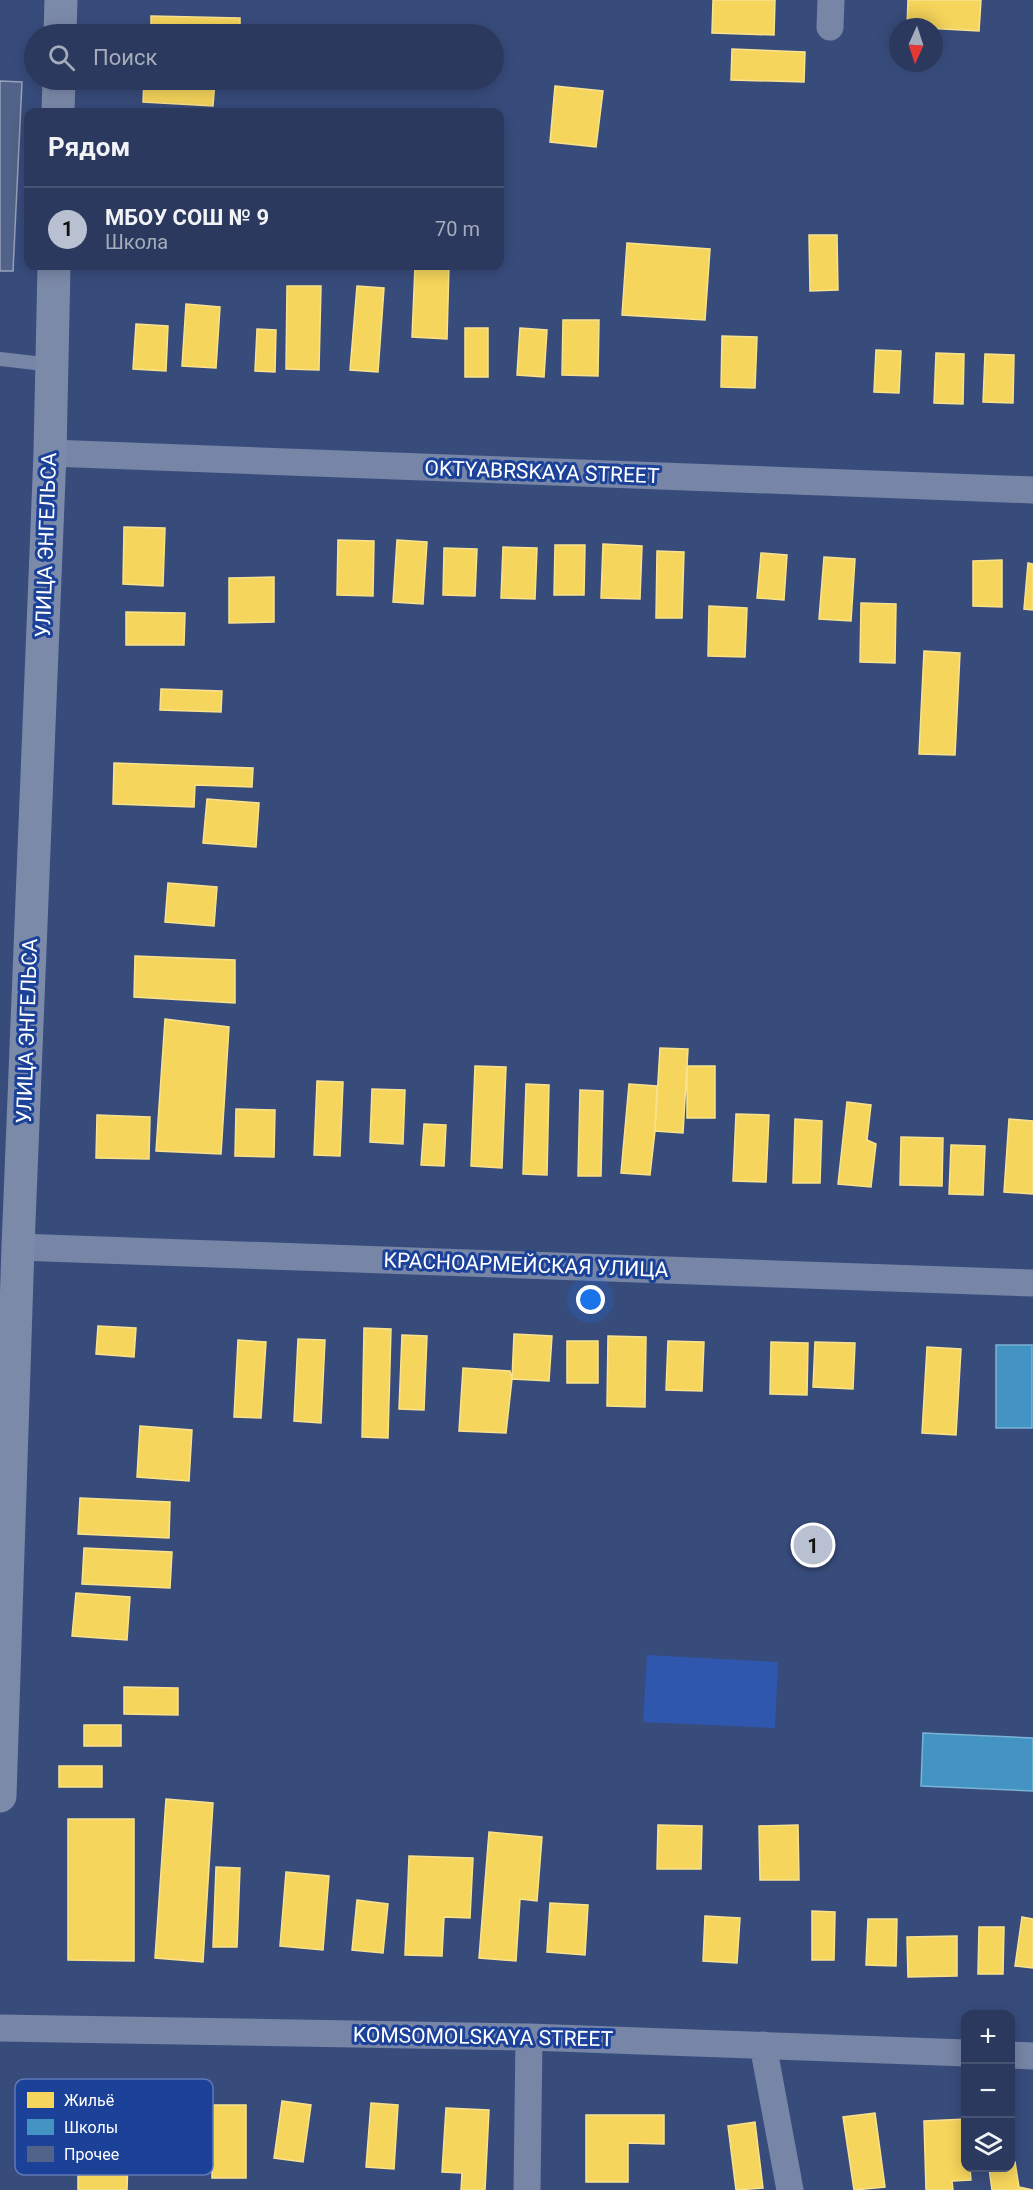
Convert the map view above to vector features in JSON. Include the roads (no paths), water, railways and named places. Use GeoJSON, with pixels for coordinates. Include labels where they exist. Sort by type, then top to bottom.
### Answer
{"type":"FeatureCollection","features":[{"type":"Feature","properties":{"kind":"main road"},"geometry":{"type":"LineString","coordinates":[[60,24],[61,0]]}},
{"type":"Feature","properties":{"kind":"main road"},"geometry":{"type":"LineString","coordinates":[[58,108],[59,90]]}},
{"type":"Feature","properties":{"kind":"main road","name":"УЛИЦА ЭНГЕЛЬСА"},"geometry":{"type":"LineString","coordinates":[[0,1796],[18,1247],[10,1186],[50,453],[54,270]]}},
{"type":"Feature","properties":{"kind":"street"},"geometry":{"type":"LineString","coordinates":[[830,27],[831,0]]}},
{"type":"Feature","properties":{"kind":"street","name":"OKTYABRSKAYA STREET"},"geometry":{"type":"LineString","coordinates":[[50,453],[1033,490]]}},
{"type":"Feature","properties":{"kind":"street","name":"КРАСНОАРМЕЙСКАЯ УЛИЦА"},"geometry":{"type":"LineString","coordinates":[[18,1247],[1033,1283]]}},
{"type":"Feature","properties":{"kind":"street","name":"KOMSOMOLSKAYA STREET"},"geometry":{"type":"LineString","coordinates":[[0,2028],[529,2037],[961,2053]]}},
{"type":"Feature","properties":{"kind":"street"},"geometry":{"type":"LineString","coordinates":[[527,2190],[529,2037]]}},
{"type":"Feature","properties":{"kind":"street"},"geometry":{"type":"LineString","coordinates":[[763,2045],[790,2190]]}},
{"type":"Feature","properties":{"kind":"street"},"geometry":{"type":"LineString","coordinates":[[1015,2055],[1033,2055]]}},
{"type":"Feature","properties":{"kind":"lane"},"geometry":{"type":"LineString","coordinates":[[0,359],[52,365]]}},
{"type":"Feature","properties":{"kind":"place","name":"МБОУ СОШ № 9"},"geometry":{"type":"Point","coordinates":[813,1545]}}]}
